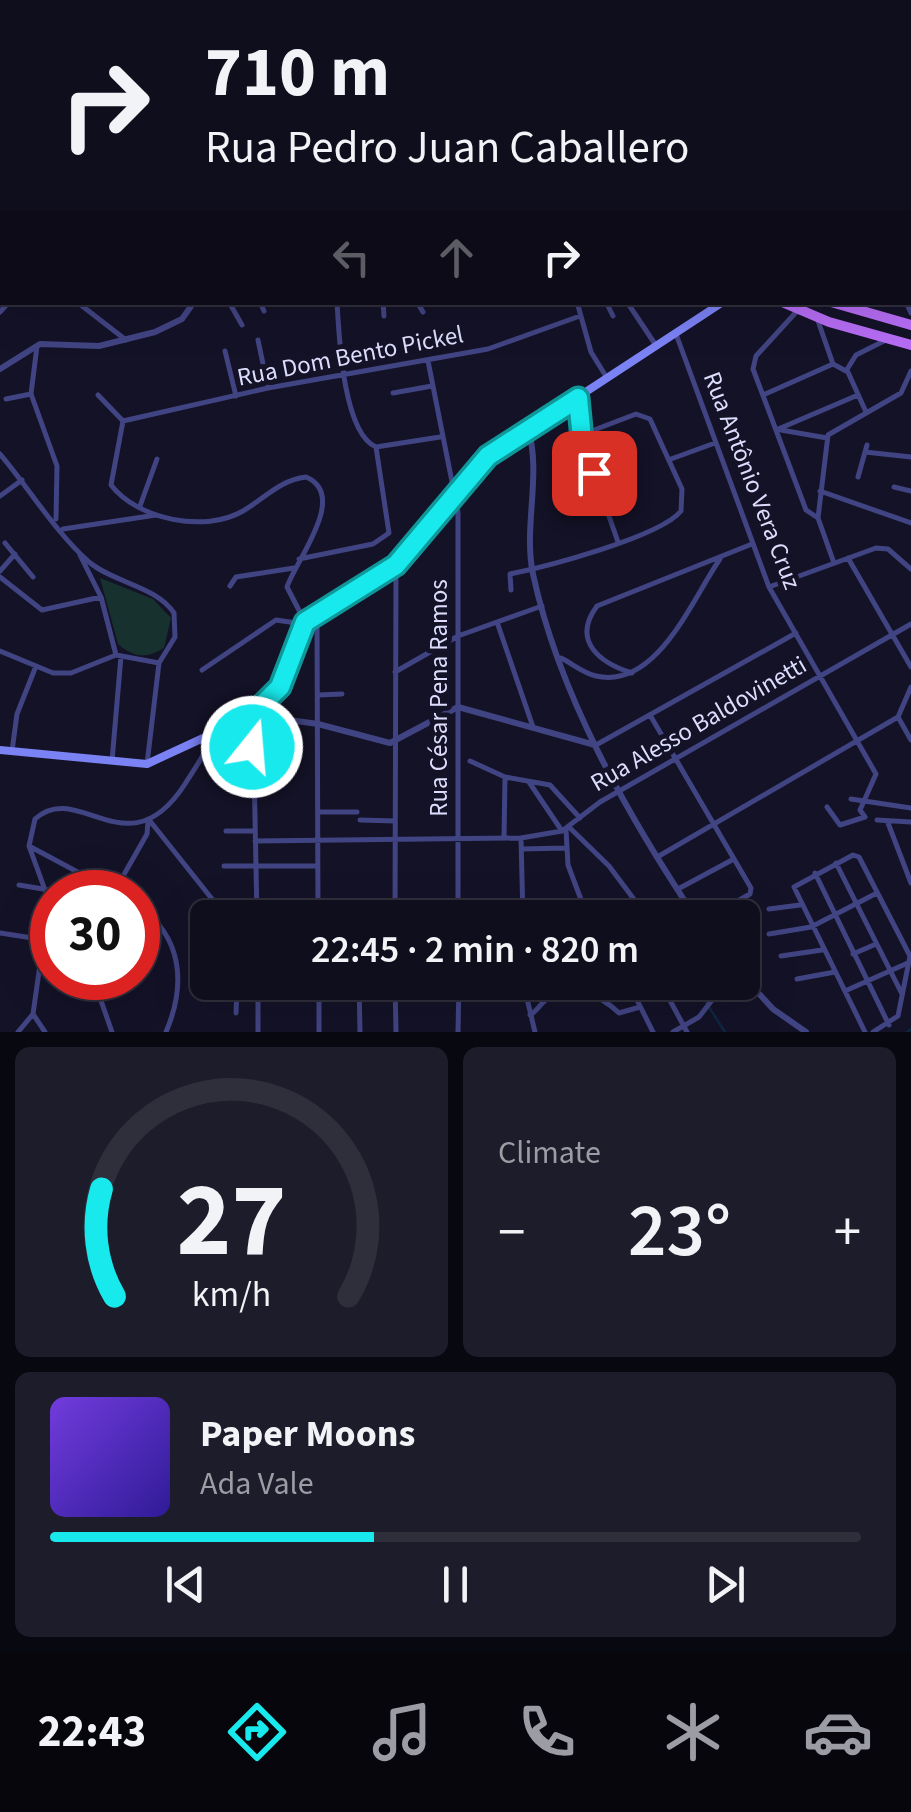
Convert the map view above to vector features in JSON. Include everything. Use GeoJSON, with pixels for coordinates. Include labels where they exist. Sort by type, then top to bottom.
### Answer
{"type":"FeatureCollection","features":[{"type":"Feature","properties":{"kind":"main road"},"geometry":{"type":"LineString","coordinates":[[0,750],[147,764],[252,715],[280,687],[304,624],[396,565],[488,456],[719,305]]}},
{"type":"Feature","properties":{"kind":"main road"},"geometry":{"type":"LineString","coordinates":[[788,305],[824,320],[911,345]]}},
{"type":"Feature","properties":{"kind":"main road"},"geometry":{"type":"LineString","coordinates":[[824,320],[826,310],[837,305],[911,325]]}},
{"type":"Feature","properties":{"kind":"street"},"geometry":{"type":"LineString","coordinates":[[83,305],[126,340]]}},
{"type":"Feature","properties":{"kind":"street"},"geometry":{"type":"LineString","coordinates":[[0,369],[36,346],[99,346],[126,340],[177,322],[191,305]]}},
{"type":"Feature","properties":{"kind":"street"},"geometry":{"type":"LineString","coordinates":[[231,305],[242,325]]}},
{"type":"Feature","properties":{"kind":"street"},"geometry":{"type":"LineString","coordinates":[[261,305],[264,311]]}},
{"type":"Feature","properties":{"kind":"street"},"geometry":{"type":"LineString","coordinates":[[298,560],[373,544],[388,533],[376,448],[358,431],[344,374],[337,305]]}},
{"type":"Feature","properties":{"kind":"street"},"geometry":{"type":"LineString","coordinates":[[383,305],[384,316]]}},
{"type":"Feature","properties":{"kind":"street"},"geometry":{"type":"LineString","coordinates":[[419,305],[423,312]]}},
{"type":"Feature","properties":{"kind":"street"},"geometry":{"type":"LineString","coordinates":[[578,305],[591,352],[608,379]]}},
{"type":"Feature","properties":{"kind":"street"},"geometry":{"type":"LineString","coordinates":[[608,305],[613,316]]}},
{"type":"Feature","properties":{"kind":"street"},"geometry":{"type":"LineString","coordinates":[[629,305],[657,347]]}},
{"type":"Feature","properties":{"kind":"street"},"geometry":{"type":"LineString","coordinates":[[798,310],[753,360],[806,510],[818,518]]}},
{"type":"Feature","properties":{"kind":"street","name":"Rua Dom Bento Pickel"},"geometry":{"type":"LineString","coordinates":[[123,422],[268,388],[502,346],[580,316]]}},
{"type":"Feature","properties":{"kind":"street"},"geometry":{"type":"LineString","coordinates":[[824,320],[833,364]]}},
{"type":"Feature","properties":{"kind":"street","name":"Rua Antônio Vera Cruz"},"geometry":{"type":"LineString","coordinates":[[676,334],[769,587],[876,774],[864,798]]}},
{"type":"Feature","properties":{"kind":"street"},"geometry":{"type":"LineString","coordinates":[[847,370],[856,354],[889,339]]}},
{"type":"Feature","properties":{"kind":"street"},"geometry":{"type":"LineString","coordinates":[[258,340],[268,388]]}},
{"type":"Feature","properties":{"kind":"street"},"geometry":{"type":"LineString","coordinates":[[36,346],[32,394],[57,466],[55,522]]}},
{"type":"Feature","properties":{"kind":"street"},"geometry":{"type":"LineString","coordinates":[[225,352],[236,396]]}},
{"type":"Feature","properties":{"kind":"street","name":"Rua César Pena Ramos"},"geometry":{"type":"LineString","coordinates":[[428,361],[440,437],[456,494],[458,900]]}},
{"type":"Feature","properties":{"kind":"street"},"geometry":{"type":"LineString","coordinates":[[763,395],[833,364],[847,370],[866,412]]}},
{"type":"Feature","properties":{"kind":"street"},"geometry":{"type":"LineString","coordinates":[[777,430],[827,438],[904,390],[911,371]]}},
{"type":"Feature","properties":{"kind":"street"},"geometry":{"type":"LineString","coordinates":[[393,393],[432,386]]}},
{"type":"Feature","properties":{"kind":"street"},"geometry":{"type":"LineString","coordinates":[[6,398],[32,394]]}},
{"type":"Feature","properties":{"kind":"street"},"geometry":{"type":"LineString","coordinates":[[98,395],[123,422],[121,450],[110,480],[116,491],[158,514],[196,522],[225,518],[280,485],[306,476],[322,489],[322,508],[315,531],[294,568],[287,590],[304,624]]}},
{"type":"Feature","properties":{"kind":"street"},"geometry":{"type":"LineString","coordinates":[[777,430],[858,395]]}},
{"type":"Feature","properties":{"kind":"street"},"geometry":{"type":"LineString","coordinates":[[578,398],[581,435],[618,542]]}},
{"type":"Feature","properties":{"kind":"street"},"geometry":{"type":"LineString","coordinates":[[511,590],[510,574],[532,571],[663,526],[681,511],[683,495],[671,460],[655,424],[642,414],[581,435]]}},
{"type":"Feature","properties":{"kind":"street"},"geometry":{"type":"LineString","coordinates":[[528,429],[532,571],[543,606],[596,745],[685,900]]}},
{"type":"Feature","properties":{"kind":"street"},"geometry":{"type":"LineString","coordinates":[[376,448],[440,437]]}},
{"type":"Feature","properties":{"kind":"street"},"geometry":{"type":"LineString","coordinates":[[827,438],[818,518],[834,563]]}},
{"type":"Feature","properties":{"kind":"street"},"geometry":{"type":"LineString","coordinates":[[671,460],[716,443]]}},
{"type":"Feature","properties":{"kind":"street"},"geometry":{"type":"LineString","coordinates":[[858,477],[866,448],[911,458]]}},
{"type":"Feature","properties":{"kind":"street"},"geometry":{"type":"LineString","coordinates":[[0,454],[76,548],[101,597],[119,656],[112,761]]}},
{"type":"Feature","properties":{"kind":"street"},"geometry":{"type":"LineString","coordinates":[[140,506],[157,458]]}},
{"type":"Feature","properties":{"kind":"street"},"geometry":{"type":"LineString","coordinates":[[0,496],[23,480]]}},
{"type":"Feature","properties":{"kind":"street"},"geometry":{"type":"LineString","coordinates":[[894,488],[911,491]]}},
{"type":"Feature","properties":{"kind":"street"},"geometry":{"type":"LineString","coordinates":[[820,491],[911,523]]}},
{"type":"Feature","properties":{"kind":"street"},"geometry":{"type":"LineString","coordinates":[[61,529],[158,514]]}},
{"type":"Feature","properties":{"kind":"street"},"geometry":{"type":"LineString","coordinates":[[5,543],[33,577]]}},
{"type":"Feature","properties":{"kind":"street"},"geometry":{"type":"LineString","coordinates":[[632,672],[605,664],[592,652],[586,632],[596,606],[752,544]]}},
{"type":"Feature","properties":{"kind":"street"},"geometry":{"type":"LineString","coordinates":[[76,548],[108,575],[167,604],[177,621],[174,637],[158,663],[147,764]]}},
{"type":"Feature","properties":{"kind":"street"},"geometry":{"type":"LineString","coordinates":[[769,587],[884,548],[911,569]]}},
{"type":"Feature","properties":{"kind":"street"},"geometry":{"type":"LineString","coordinates":[[15,554],[0,574],[42,610],[101,597]]}},
{"type":"Feature","properties":{"kind":"street"},"geometry":{"type":"LineString","coordinates":[[561,658],[596,676],[632,672],[657,654],[722,556]]}},
{"type":"Feature","properties":{"kind":"street"},"geometry":{"type":"LineString","coordinates":[[848,558],[910,665]]}},
{"type":"Feature","properties":{"kind":"street"},"geometry":{"type":"LineString","coordinates":[[395,900],[396,565]]}},
{"type":"Feature","properties":{"kind":"street"},"geometry":{"type":"LineString","coordinates":[[230,586],[236,577],[294,568]]}},
{"type":"Feature","properties":{"kind":"street"},"geometry":{"type":"LineString","coordinates":[[94,579],[108,575]]}},
{"type":"Feature","properties":{"kind":"street"},"geometry":{"type":"LineString","coordinates":[[396,672],[458,636],[543,606]]}},
{"type":"Feature","properties":{"kind":"street"},"geometry":{"type":"LineString","coordinates":[[318,614],[318,900]]}},
{"type":"Feature","properties":{"kind":"street"},"geometry":{"type":"LineString","coordinates":[[202,670],[276,620],[304,624]]}},
{"type":"Feature","properties":{"kind":"street"},"geometry":{"type":"LineString","coordinates":[[498,622],[533,728]]}},
{"type":"Feature","properties":{"kind":"street","name":"Rua Alesso Baldovinetti"},"geometry":{"type":"LineString","coordinates":[[504,838],[566,829],[622,790],[911,624]]}},
{"type":"Feature","properties":{"kind":"street"},"geometry":{"type":"LineString","coordinates":[[255,900],[252,715],[318,724],[395,743],[458,708],[596,745],[796,633]]}},
{"type":"Feature","properties":{"kind":"street"},"geometry":{"type":"LineString","coordinates":[[0,651],[53,673],[71,673],[119,656],[158,663]]}},
{"type":"Feature","properties":{"kind":"street"},"geometry":{"type":"LineString","coordinates":[[12,751],[17,714],[36,666]]}},
{"type":"Feature","properties":{"kind":"street"},"geometry":{"type":"LineString","coordinates":[[659,856],[898,718],[911,687]]}},
{"type":"Feature","properties":{"kind":"street"},"geometry":{"type":"LineString","coordinates":[[318,695],[342,694]]}},
{"type":"Feature","properties":{"kind":"street"},"geometry":{"type":"LineString","coordinates":[[650,715],[751,888],[740,900]]}},
{"type":"Feature","properties":{"kind":"street"},"geometry":{"type":"LineString","coordinates":[[898,718],[911,740]]}},
{"type":"Feature","properties":{"kind":"street"},"geometry":{"type":"LineString","coordinates":[[224,728],[227,778],[252,780]]}},
{"type":"Feature","properties":{"kind":"street"},"geometry":{"type":"LineString","coordinates":[[40,870],[30,846],[32,826],[49,810],[128,824],[149,821],[175,799],[210,736]]}},
{"type":"Feature","properties":{"kind":"street"},"geometry":{"type":"LineString","coordinates":[[470,761],[506,776],[550,785],[580,818]]}},
{"type":"Feature","properties":{"kind":"street"},"geometry":{"type":"LineString","coordinates":[[254,841],[504,838],[506,776]]}},
{"type":"Feature","properties":{"kind":"street"},"geometry":{"type":"LineString","coordinates":[[529,782],[566,829],[610,866],[635,900]]}},
{"type":"Feature","properties":{"kind":"street"},"geometry":{"type":"LineString","coordinates":[[828,806],[842,825],[866,816],[860,810],[864,798]]}},
{"type":"Feature","properties":{"kind":"street"},"geometry":{"type":"LineString","coordinates":[[851,799],[911,808]]}},
{"type":"Feature","properties":{"kind":"street"},"geometry":{"type":"LineString","coordinates":[[318,812],[356,812]]}},
{"type":"Feature","properties":{"kind":"street"},"geometry":{"type":"LineString","coordinates":[[360,820],[395,821]]}},
{"type":"Feature","properties":{"kind":"street"},"geometry":{"type":"LineString","coordinates":[[877,820],[911,822]]}},
{"type":"Feature","properties":{"kind":"street"},"geometry":{"type":"LineString","coordinates":[[126,870],[149,821]]}},
{"type":"Feature","properties":{"kind":"street"},"geometry":{"type":"LineString","coordinates":[[149,821],[212,900]]}},
{"type":"Feature","properties":{"kind":"street"},"geometry":{"type":"LineString","coordinates":[[888,823],[911,882]]}},
{"type":"Feature","properties":{"kind":"street"},"geometry":{"type":"LineString","coordinates":[[566,829],[568,865],[581,900]]}},
{"type":"Feature","properties":{"kind":"street"},"geometry":{"type":"LineString","coordinates":[[226,832],[254,831]]}},
{"type":"Feature","properties":{"kind":"street"},"geometry":{"type":"LineString","coordinates":[[521,838],[523,900]]}},
{"type":"Feature","properties":{"kind":"street"},"geometry":{"type":"LineString","coordinates":[[30,846],[74,870]]}},
{"type":"Feature","properties":{"kind":"street"},"geometry":{"type":"LineString","coordinates":[[522,849],[567,848]]}},
{"type":"Feature","properties":{"kind":"street"},"geometry":{"type":"LineString","coordinates":[[865,1032],[811,926],[796,884],[857,855],[878,893],[909,967],[898,1016],[873,1032]]}},
{"type":"Feature","properties":{"kind":"street"},"geometry":{"type":"LineString","coordinates":[[678,889],[734,859]]}},
{"type":"Feature","properties":{"kind":"street"},"geometry":{"type":"LineString","coordinates":[[836,863],[903,994]]}},
{"type":"Feature","properties":{"kind":"street"},"geometry":{"type":"LineString","coordinates":[[224,866],[318,866]]}},
{"type":"Feature","properties":{"kind":"street"},"geometry":{"type":"LineString","coordinates":[[815,873],[889,1025]]}},
{"type":"Feature","properties":{"kind":"street"},"geometry":{"type":"LineString","coordinates":[[19,886],[30,887]]}},
{"type":"Feature","properties":{"kind":"street"},"geometry":{"type":"LineString","coordinates":[[769,934],[811,926],[878,893]]}},
{"type":"Feature","properties":{"kind":"street"},"geometry":{"type":"LineString","coordinates":[[769,909],[801,904]]}},
{"type":"Feature","properties":{"kind":"street"},"geometry":{"type":"LineString","coordinates":[[160,926],[177,961],[180,997],[166,1032]]}},
{"type":"Feature","properties":{"kind":"street"},"geometry":{"type":"LineString","coordinates":[[0,932],[30,937]]}},
{"type":"Feature","properties":{"kind":"street"},"geometry":{"type":"LineString","coordinates":[[853,954],[876,944]]}},
{"type":"Feature","properties":{"kind":"street"},"geometry":{"type":"LineString","coordinates":[[781,956],[824,949]]}},
{"type":"Feature","properties":{"kind":"street"},"geometry":{"type":"LineString","coordinates":[[845,991],[909,967]]}},
{"type":"Feature","properties":{"kind":"street"},"geometry":{"type":"LineString","coordinates":[[797,979],[835,972]]}},
{"type":"Feature","properties":{"kind":"street"},"geometry":{"type":"LineString","coordinates":[[530,1015],[550,998],[574,991],[598,995],[619,1013],[640,1007]]}},
{"type":"Feature","properties":{"kind":"street"},"geometry":{"type":"LineString","coordinates":[[760,994],[773,1009],[806,1032]]}},
{"type":"Feature","properties":{"kind":"street"},"geometry":{"type":"LineString","coordinates":[[18,1032],[34,1014],[36,1000]]}},
{"type":"Feature","properties":{"kind":"street"},"geometry":{"type":"LineString","coordinates":[[101,1000],[112,1032]]}},
{"type":"Feature","properties":{"kind":"street"},"geometry":{"type":"LineString","coordinates":[[236,1014],[237,1000]]}},
{"type":"Feature","properties":{"kind":"street"},"geometry":{"type":"LineString","coordinates":[[258,1000],[258,1032]]}},
{"type":"Feature","properties":{"kind":"street"},"geometry":{"type":"LineString","coordinates":[[319,1000],[319,1032]]}},
{"type":"Feature","properties":{"kind":"street"},"geometry":{"type":"LineString","coordinates":[[359,1000],[360,1032]]}},
{"type":"Feature","properties":{"kind":"street"},"geometry":{"type":"LineString","coordinates":[[395,1000],[396,1032]]}},
{"type":"Feature","properties":{"kind":"street"},"geometry":{"type":"LineString","coordinates":[[458,1032],[459,1000]]}},
{"type":"Feature","properties":{"kind":"street"},"geometry":{"type":"LineString","coordinates":[[524,1000],[535,1032]]}},
{"type":"Feature","properties":{"kind":"street"},"geometry":{"type":"LineString","coordinates":[[637,1000],[653,1032]]}},
{"type":"Feature","properties":{"kind":"street"},"geometry":{"type":"LineString","coordinates":[[670,1000],[685,1029]]}},
{"type":"Feature","properties":{"kind":"street"},"geometry":{"type":"LineString","coordinates":[[707,1000],[709,1004]]}},
{"type":"Feature","properties":{"kind":"street"},"geometry":{"type":"LineString","coordinates":[[674,1032],[685,1029],[712,1000]]}},
{"type":"Feature","properties":{"kind":"street"},"geometry":{"type":"LineString","coordinates":[[34,1014],[45,1032]]}},
{"type":"Feature","properties":{"kind":"green space"},"geometry":{"type":"Polygon","coordinates":[[[100,578],[153,599],[171,618],[164,648],[140,655],[118,644],[100,578]]]}},
{"type":"Feature","properties":{"kind":"waterway"},"geometry":{"type":"LineString","coordinates":[[704,1000],[725,1032]]}},
{"type":"Feature","properties":{"kind":"waterway"},"geometry":{"type":"LineString","coordinates":[[907,1032],[911,1029]]}},
{"type":"Feature","properties":{"kind":"route"},"geometry":{"type":"LineString","coordinates":[[252,747],[252,715],[280,687],[305,622],[396,565],[488,456],[578,398],[582,439],[594,473]]}}]}
